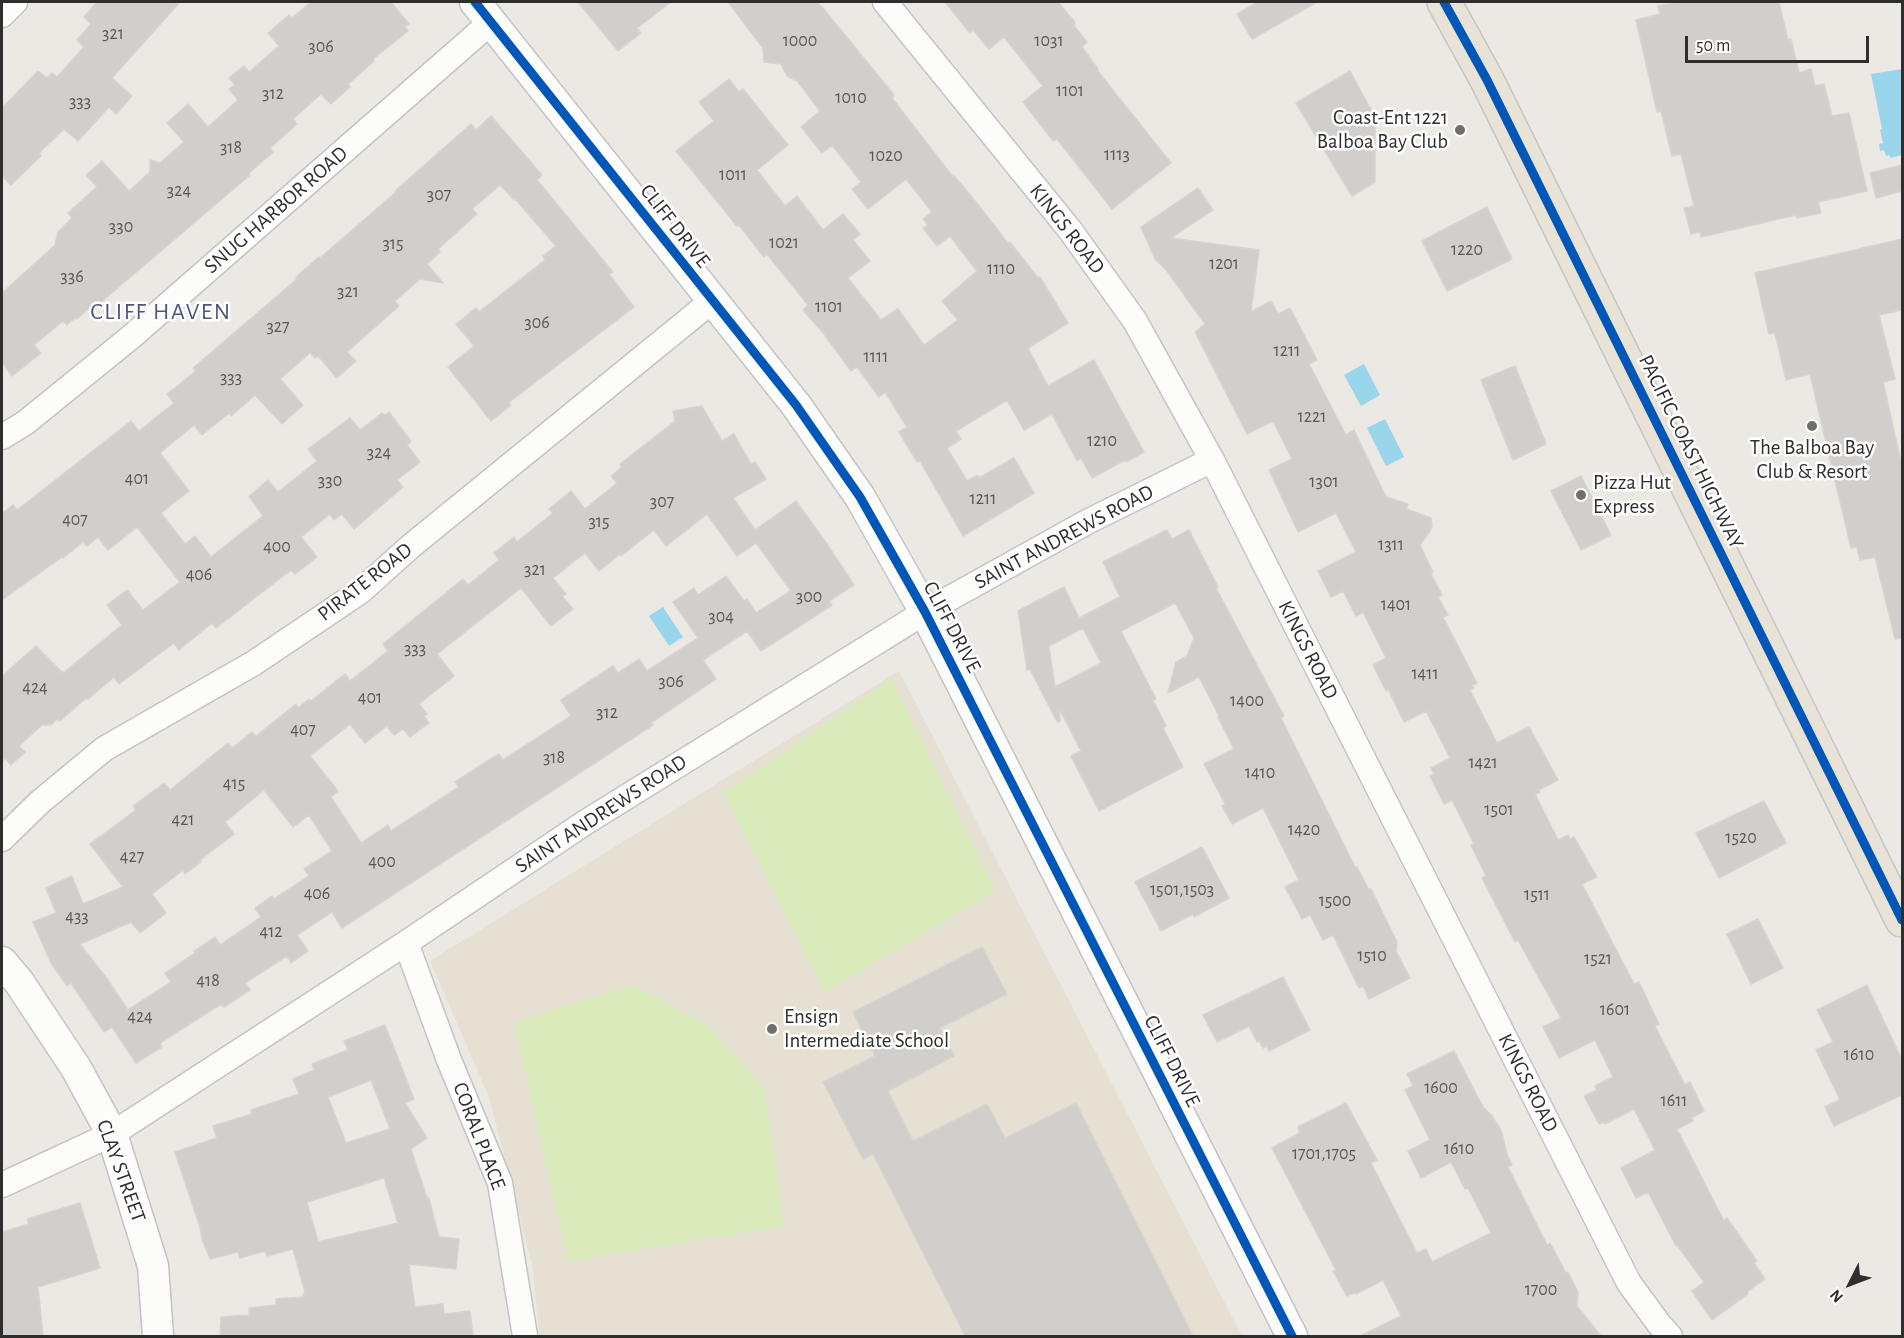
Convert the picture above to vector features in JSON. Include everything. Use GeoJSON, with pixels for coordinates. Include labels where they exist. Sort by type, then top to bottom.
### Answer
{"type":"FeatureCollection","features":[{"type":"Feature","properties":{"kind":"highway","name":"PACIFIC COAST HIGHWAY"},"geometry":{"type":"LineString","coordinates":[[1444,2],[1487,80],[1902,920]]}},
{"type":"Feature","properties":{"kind":"street"},"geometry":{"type":"LineString","coordinates":[[2,15],[15,2]]}},
{"type":"Feature","properties":{"kind":"street","name":"KINGS ROAD"},"geometry":{"type":"LineString","coordinates":[[885,2],[1070,230],[1135,321],[1212,460],[1629,1283],[1670,1336]]}},
{"type":"Feature","properties":{"kind":"street","name":"CLIFF DRIVE"},"geometry":{"type":"LineString","coordinates":[[483,12],[796,405],[860,497],[925,612],[1292,1336]]}},
{"type":"Feature","properties":{"kind":"street","name":"SNUG HARBOR ROAD"},"geometry":{"type":"LineString","coordinates":[[2,437],[25,423],[131,337],[483,12]]}},
{"type":"Feature","properties":{"kind":"street","name":"PIRATE ROAD"},"geometry":{"type":"LineString","coordinates":[[2,839],[40,802],[104,749],[254,663],[361,591],[411,546],[712,301]]}},
{"type":"Feature","properties":{"kind":"street","name":"SAINT ANDREWS ROAD"},"geometry":{"type":"LineString","coordinates":[[2,1185],[112,1134],[406,943],[586,822],[925,612],[1087,522],[1212,460]]}},
{"type":"Feature","properties":{"kind":"street","name":"CORAL PLACE"},"geometry":{"type":"LineString","coordinates":[[406,943],[449,1060],[500,1183],[525,1336]]}},
{"type":"Feature","properties":{"kind":"street","name":"CLAY STREET"},"geometry":{"type":"LineString","coordinates":[[2,962],[19,982],[76,1068],[112,1134],[153,1266],[158,1336]]}},
{"type":"Feature","properties":{"kind":"shaded area","name":"Ensign Intermediate School"},"geometry":{"type":"Polygon","coordinates":[[[899,671],[1242,1336],[539,1336],[533,1268],[489,1097],[430,961],[899,671]]]}},
{"type":"Feature","properties":{"kind":"green space"},"geometry":{"type":"Polygon","coordinates":[[[891,679],[995,891],[825,992],[724,793],[891,679]]]}},
{"type":"Feature","properties":{"kind":"green space"},"geometry":{"type":"Polygon","coordinates":[[[632,985],[706,1024],[764,1088],[784,1226],[568,1261],[514,1022],[632,985]]]}},
{"type":"Feature","properties":{"kind":"water"},"geometry":{"type":"Polygon","coordinates":[[[1902,69],[1902,155],[1890,158],[1890,155],[1886,156],[1884,150],[1880,151],[1879,144],[1883,143],[1880,130],[1882,129],[1871,74],[1902,69]]]}},
{"type":"Feature","properties":{"kind":"water"},"geometry":{"type":"Polygon","coordinates":[[[1364,364],[1380,395],[1361,406],[1344,375],[1364,364]]]}},
{"type":"Feature","properties":{"kind":"water"},"geometry":{"type":"Polygon","coordinates":[[[1385,419],[1404,457],[1386,466],[1367,428],[1385,419]]]}},
{"type":"Feature","properties":{"kind":"water"},"geometry":{"type":"Polygon","coordinates":[[[663,607],[683,637],[669,646],[649,616],[663,607]]]}},
{"type":"Feature","properties":{"kind":"building"},"geometry":{"type":"Polygon","coordinates":[[[97,2],[180,2],[112,78],[132,96],[116,114],[109,107],[78,141],[64,129],[39,153],[41,156],[11,185],[2,176],[2,108],[38,71],[47,78],[52,73],[57,77],[84,47],[77,40],[91,24],[84,17],[97,2]]]}},
{"type":"Feature","properties":{"kind":"building"},"geometry":{"type":"Polygon","coordinates":[[[311,2],[391,2],[409,24],[405,27],[408,31],[373,59],[374,61],[348,84],[350,87],[331,104],[321,94],[293,119],[297,124],[270,148],[273,152],[249,173],[250,175],[93,309],[87,310],[67,325],[63,321],[34,345],[41,353],[12,376],[2,362],[2,293],[55,245],[58,232],[72,218],[68,213],[97,187],[86,175],[102,161],[129,191],[150,172],[150,160],[160,163],[184,142],[167,123],[188,104],[208,127],[238,100],[229,89],[235,85],[229,78],[244,66],[249,72],[279,46],[268,33],[289,15],[292,18],[311,2]]]}},
{"type":"Feature","properties":{"kind":"building"},"geometry":{"type":"Polygon","coordinates":[[[578,2],[671,2],[637,28],[641,33],[618,51],[578,2]]]}},
{"type":"Feature","properties":{"kind":"building"},"geometry":{"type":"Polygon","coordinates":[[[728,2],[816,2],[822,7],[894,95],[892,98],[953,177],[968,192],[1038,278],[1040,277],[1068,323],[1028,348],[1048,386],[1094,360],[1144,452],[1092,478],[1081,458],[1077,461],[1052,414],[1024,430],[1007,400],[956,431],[961,439],[947,448],[967,481],[978,475],[979,478],[1014,458],[1034,493],[963,536],[920,461],[917,462],[899,432],[907,427],[885,392],[879,397],[857,367],[851,371],[803,310],[808,305],[767,254],[764,257],[739,225],[737,226],[676,151],[714,121],[699,102],[729,79],[739,92],[743,89],[788,145],[757,170],[785,206],[797,196],[823,230],[843,214],[860,234],[853,240],[870,261],[848,278],[881,320],[898,309],[924,345],[958,320],[942,301],[977,271],[950,236],[937,246],[923,228],[928,225],[923,219],[932,212],[906,179],[868,209],[852,189],[861,182],[832,145],[822,153],[801,127],[820,111],[797,81],[787,76],[781,64],[764,62],[763,48],[728,2]]]}},
{"type":"Feature","properties":{"kind":"building"},"geometry":{"type":"Polygon","coordinates":[[[945,2],[1058,2],[1075,22],[1074,26],[1087,42],[1082,47],[1097,70],[1171,163],[1112,209],[1057,139],[1053,141],[1023,102],[1043,86],[1004,37],[989,49],[973,30],[970,33],[945,2]]]}},
{"type":"Feature","properties":{"kind":"building"},"geometry":{"type":"Polygon","coordinates":[[[1258,2],[1317,2],[1252,39],[1237,14],[1258,2]]]}},
{"type":"Feature","properties":{"kind":"building"},"geometry":{"type":"Polygon","coordinates":[[[1678,2],[1779,2],[1799,73],[1811,69],[1815,86],[1824,84],[1832,116],[1849,113],[1867,191],[1818,202],[1821,213],[1797,218],[1796,215],[1701,237],[1700,232],[1691,234],[1684,208],[1694,206],[1681,154],[1672,156],[1661,111],[1657,112],[1636,20],[1660,14],[1658,6],[1678,2]]]}},
{"type":"Feature","properties":{"kind":"building"},"geometry":{"type":"Polygon","coordinates":[[[1350,71],[1375,117],[1375,182],[1352,196],[1296,103],[1350,71]]]}},
{"type":"Feature","properties":{"kind":"building"},"geometry":{"type":"Polygon","coordinates":[[[491,116],[542,175],[537,180],[613,272],[609,274],[634,307],[508,403],[511,405],[491,421],[448,367],[474,346],[456,324],[476,308],[479,312],[545,260],[543,256],[556,246],[500,185],[472,209],[477,214],[438,249],[440,252],[427,264],[443,283],[420,279],[395,301],[399,306],[347,352],[356,361],[337,378],[318,356],[315,358],[310,353],[280,379],[303,405],[282,424],[255,395],[231,416],[229,413],[202,435],[194,425],[160,453],[189,491],[161,513],[185,544],[195,536],[211,557],[263,516],[249,496],[268,480],[278,492],[317,461],[308,449],[350,418],[360,430],[382,413],[385,415],[389,412],[411,441],[407,445],[420,462],[397,480],[403,487],[354,529],[342,514],[334,520],[330,514],[301,537],[317,557],[295,574],[291,570],[216,628],[212,623],[179,650],[174,643],[119,684],[114,677],[60,721],[57,719],[51,725],[42,725],[19,746],[25,752],[11,765],[5,758],[2,762],[2,676],[36,646],[63,673],[122,625],[107,605],[127,590],[143,610],[180,582],[137,527],[108,550],[98,537],[87,546],[83,542],[2,600],[2,513],[13,505],[17,510],[131,421],[139,431],[174,403],[167,394],[196,371],[193,368],[471,124],[476,130],[491,116]]]}},
{"type":"Feature","properties":{"kind":"building"},"geometry":{"type":"Polygon","coordinates":[[[1902,165],[1902,191],[1876,198],[1870,173],[1902,165]]]}},
{"type":"Feature","properties":{"kind":"building"},"geometry":{"type":"Polygon","coordinates":[[[1198,188],[1213,210],[1171,238],[1259,250],[1251,312],[1271,301],[1278,314],[1290,308],[1317,360],[1309,364],[1346,435],[1354,430],[1386,497],[1408,504],[1406,509],[1431,518],[1430,531],[1420,545],[1442,595],[1438,597],[1448,615],[1443,617],[1477,683],[1472,685],[1474,688],[1470,690],[1497,743],[1529,727],[1558,780],[1535,794],[1558,840],[1568,835],[1570,839],[1574,837],[1597,877],[1582,884],[1634,984],[1639,982],[1659,1024],[1655,1026],[1685,1085],[1690,1082],[1704,1111],[1691,1118],[1693,1121],[1677,1129],[1724,1221],[1727,1218],[1757,1261],[1754,1263],[1765,1279],[1712,1320],[1692,1291],[1704,1282],[1676,1246],[1648,1192],[1636,1198],[1621,1168],[1655,1150],[1634,1109],[1605,1124],[1604,1122],[1599,1124],[1584,1096],[1597,1090],[1595,1086],[1613,1077],[1595,1040],[1559,1058],[1543,1027],[1561,1018],[1518,940],[1515,942],[1482,878],[1486,876],[1471,845],[1474,844],[1452,800],[1444,804],[1430,776],[1434,774],[1431,768],[1450,758],[1426,711],[1404,722],[1373,665],[1386,658],[1363,612],[1356,616],[1343,591],[1331,597],[1318,571],[1356,552],[1336,513],[1298,532],[1269,470],[1292,459],[1273,421],[1247,434],[1195,332],[1205,324],[1167,271],[1155,259],[1141,227],[1198,188]]]}},
{"type":"Feature","properties":{"kind":"building"},"geometry":{"type":"Polygon","coordinates":[[[1487,207],[1512,259],[1447,291],[1422,241],[1487,207]]]}},
{"type":"Feature","properties":{"kind":"building"},"geometry":{"type":"Polygon","coordinates":[[[1902,239],[1902,310],[1879,315],[1895,379],[1883,382],[1902,466],[1902,638],[1895,639],[1875,557],[1860,560],[1857,547],[1851,548],[1810,374],[1786,380],[1775,333],[1769,334],[1755,273],[1902,239]]]}},
{"type":"Feature","properties":{"kind":"building"},"geometry":{"type":"Polygon","coordinates":[[[1515,366],[1546,444],[1513,460],[1481,380],[1515,366]]]}},
{"type":"Feature","properties":{"kind":"building"},"geometry":{"type":"Polygon","coordinates":[[[702,406],[722,441],[734,434],[751,464],[755,462],[766,479],[733,498],[755,530],[796,501],[854,585],[829,601],[832,605],[761,651],[747,631],[703,660],[716,679],[651,723],[653,725],[342,928],[332,912],[297,935],[308,951],[291,963],[287,956],[245,983],[250,990],[224,1007],[221,1004],[160,1043],[162,1047],[136,1063],[112,1027],[104,1032],[71,983],[67,986],[51,963],[33,922],[56,913],[46,888],[72,876],[83,904],[123,887],[90,844],[136,810],[133,806],[164,783],[170,790],[228,743],[232,748],[252,732],[256,736],[296,704],[298,708],[309,699],[311,701],[345,674],[350,681],[388,651],[383,644],[463,579],[468,585],[499,560],[494,553],[514,537],[517,542],[553,513],[549,509],[571,491],[585,509],[617,483],[611,476],[622,467],[620,464],[675,421],[673,411],[702,406]],[[707,514],[666,546],[654,530],[599,571],[585,553],[553,578],[566,594],[562,596],[573,609],[551,626],[521,588],[437,654],[454,676],[419,704],[427,714],[424,716],[429,723],[410,737],[403,729],[394,735],[387,726],[365,743],[350,724],[310,756],[338,791],[331,797],[361,843],[388,825],[391,831],[459,787],[455,782],[489,760],[499,754],[503,760],[571,716],[561,700],[613,666],[618,673],[639,659],[647,671],[698,638],[673,602],[694,588],[698,595],[726,576],[744,601],[747,599],[756,613],[791,591],[756,543],[737,556],[707,514]],[[264,790],[225,822],[234,834],[185,874],[183,870],[152,894],[166,913],[140,933],[131,922],[80,944],[128,1010],[171,982],[165,973],[195,953],[194,951],[215,937],[220,945],[261,917],[255,908],[272,896],[274,899],[309,876],[304,869],[332,851],[309,815],[293,827],[264,790]]]}},
{"type":"Feature","properties":{"kind":"building"},"geometry":{"type":"Polygon","coordinates":[[[1581,476],[1611,535],[1581,550],[1551,491],[1581,476]]]}},
{"type":"Feature","properties":{"kind":"building"},"geometry":{"type":"Polygon","coordinates":[[[1167,530],[1172,539],[1189,530],[1218,587],[1216,588],[1284,716],[1281,718],[1355,867],[1369,890],[1371,889],[1397,942],[1396,951],[1410,978],[1369,999],[1363,986],[1359,988],[1333,935],[1323,940],[1310,915],[1302,919],[1285,887],[1299,880],[1263,808],[1232,824],[1222,806],[1225,804],[1204,764],[1234,749],[1219,716],[1199,677],[1168,693],[1176,662],[1187,656],[1194,638],[1175,603],[1121,631],[1156,699],[1153,700],[1166,726],[1163,728],[1183,767],[1099,811],[1071,756],[1081,751],[1059,708],[1060,721],[1057,722],[1030,669],[1027,670],[1018,611],[1064,587],[1079,618],[1120,597],[1103,562],[1167,530]],[[1083,628],[1049,646],[1055,687],[1101,663],[1083,628]]]}},
{"type":"Feature","properties":{"kind":"building"},"geometry":{"type":"Polygon","coordinates":[[[1764,801],[1786,843],[1719,878],[1696,833],[1764,801]]]}},
{"type":"Feature","properties":{"kind":"building"},"geometry":{"type":"Polygon","coordinates":[[[1202,847],[1229,898],[1194,917],[1193,914],[1161,931],[1135,882],[1202,847]]]}},
{"type":"Feature","properties":{"kind":"building"},"geometry":{"type":"Polygon","coordinates":[[[1758,919],[1783,968],[1751,984],[1727,934],[1758,919]]]}},
{"type":"Feature","properties":{"kind":"building"},"geometry":{"type":"Polygon","coordinates":[[[982,947],[1007,994],[940,1028],[954,1056],[888,1091],[913,1141],[987,1104],[1005,1138],[1076,1103],[1193,1336],[965,1336],[873,1154],[863,1159],[823,1082],[875,1056],[853,1012],[982,947]]]}},
{"type":"Feature","properties":{"kind":"building"},"geometry":{"type":"Polygon","coordinates":[[[1283,977],[1310,1030],[1269,1051],[1267,1046],[1263,1048],[1259,1041],[1257,1042],[1249,1026],[1217,1042],[1203,1015],[1283,977]]]}},
{"type":"Feature","properties":{"kind":"building"},"geometry":{"type":"Polygon","coordinates":[[[1867,985],[1902,1060],[1902,1095],[1834,1126],[1825,1107],[1840,1100],[1816,1050],[1833,1042],[1817,1010],[1867,985]]]}},
{"type":"Feature","properties":{"kind":"building"},"geometry":{"type":"Polygon","coordinates":[[[385,1025],[414,1099],[405,1103],[427,1138],[411,1149],[427,1198],[429,1198],[439,1237],[459,1239],[456,1269],[409,1264],[415,1307],[443,1304],[444,1314],[470,1311],[473,1336],[220,1336],[221,1317],[249,1315],[249,1308],[276,1305],[276,1299],[304,1297],[305,1293],[293,1249],[267,1256],[265,1251],[240,1258],[238,1252],[210,1259],[175,1152],[217,1138],[213,1126],[252,1114],[251,1110],[299,1094],[293,1079],[314,1070],[312,1064],[348,1050],[344,1041],[385,1025]],[[371,1080],[328,1097],[346,1143],[390,1129],[371,1080]],[[384,1178],[307,1202],[318,1242],[398,1223],[384,1178]]]}},
{"type":"Feature","properties":{"kind":"building"},"geometry":{"type":"Polygon","coordinates":[[[1454,1051],[1483,1107],[1501,1130],[1512,1165],[1508,1167],[1547,1245],[1550,1243],[1578,1292],[1577,1306],[1601,1336],[1360,1336],[1401,1316],[1383,1280],[1356,1294],[1356,1292],[1347,1296],[1333,1271],[1336,1270],[1272,1148],[1300,1133],[1298,1127],[1346,1103],[1377,1160],[1371,1163],[1417,1253],[1426,1249],[1432,1262],[1491,1233],[1468,1188],[1465,1189],[1451,1162],[1421,1178],[1408,1151],[1430,1140],[1405,1090],[1413,1086],[1407,1074],[1454,1051]]]}},
{"type":"Feature","properties":{"kind":"building"},"geometry":{"type":"Polygon","coordinates":[[[80,1203],[100,1268],[38,1287],[43,1336],[2,1336],[2,1232],[29,1224],[27,1219],[80,1203]]]}},
{"type":"Feature","properties":{"kind":"cycle path"},"geometry":{"type":"LineString","coordinates":[[475,2],[796,405],[860,497],[925,612],[1292,1336]]}},
{"type":"Feature","properties":{"kind":"cycle path"},"geometry":{"type":"LineString","coordinates":[[1444,2],[1487,80],[1902,920]]}},
{"type":"Feature","properties":{"kind":"place","name":"Coast-Ent 1221 Balboa Bay Club"},"geometry":{"type":"Point","coordinates":[1460,130]}},
{"type":"Feature","properties":{"kind":"place","name":"The Balboa Bay Club & Resort"},"geometry":{"type":"Point","coordinates":[1812,426]}},
{"type":"Feature","properties":{"kind":"place","name":"Pizza Hut Express"},"geometry":{"type":"Point","coordinates":[1581,495]}},
{"type":"Feature","properties":{"kind":"place","name":"Ensign Intermediate School"},"geometry":{"type":"Point","coordinates":[772,1029]}},
{"type":"Feature","properties":{"kind":"district","name":"CLIFF HAVEN"},"geometry":{"type":"Point","coordinates":[161,312]}}]}
